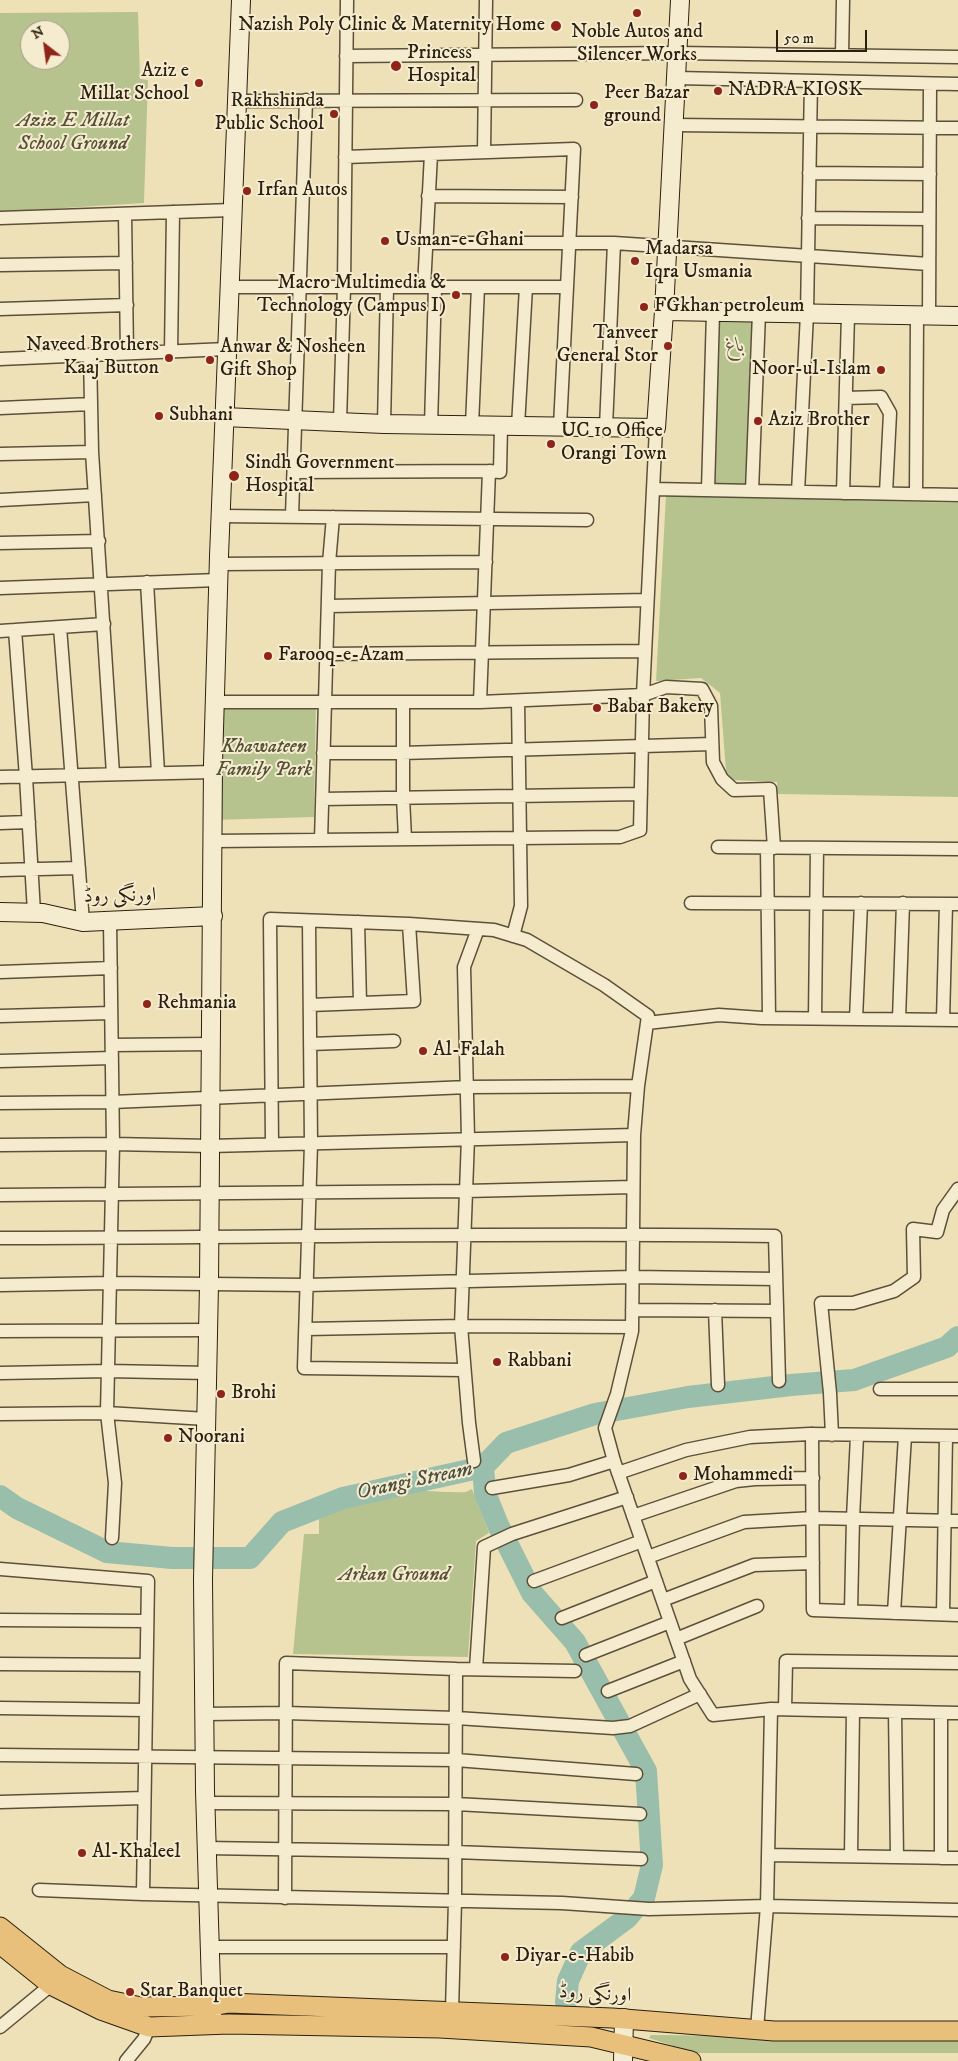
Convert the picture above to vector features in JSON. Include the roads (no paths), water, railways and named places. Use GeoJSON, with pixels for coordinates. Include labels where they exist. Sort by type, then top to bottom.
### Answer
{"type":"FeatureCollection","features":[{"type":"Feature","properties":{"kind":"main road"},"geometry":{"type":"LineString","coordinates":[[0,1927],[60,1975],[108,2000],[141,2007],[218,2011],[209,1947],[207,1894],[203,1580],[208,1373],[213,772],[224,417],[241,0]]}},
{"type":"Feature","properties":{"kind":"main road"},"geometry":{"type":"LineString","coordinates":[[224,417],[384,424],[656,428],[680,0]]}},
{"type":"Feature","properties":{"kind":"main road"},"geometry":{"type":"LineString","coordinates":[[664,311],[958,316]]}},
{"type":"Feature","properties":{"kind":"main road","name":"اورنگی روڈ"},"geometry":{"type":"LineString","coordinates":[[0,912],[43,913],[83,922],[213,916]]}},
{"type":"Feature","properties":{"kind":"main road","name":"اورنگی روڈ"},"geometry":{"type":"LineString","coordinates":[[0,1944],[51,1986],[101,2010],[149,2027],[218,2011],[452,2011],[624,2018],[757,2029],[958,2031]]}},
{"type":"Feature","properties":{"kind":"main road","name":"اورنگی روڈ"},"geometry":{"type":"LineString","coordinates":[[218,2011],[440,2028],[591,2036],[624,2053],[691,2061]]}},
{"type":"Feature","properties":{"kind":"main road"},"geometry":{"type":"LineString","coordinates":[[624,2018],[624,2053]]}},
{"type":"Feature","properties":{"kind":"street"},"geometry":{"type":"LineString","coordinates":[[340,422],[344,287],[346,0]]}},
{"type":"Feature","properties":{"kind":"street"},"geometry":{"type":"LineString","coordinates":[[484,152],[486,0]]}},
{"type":"Feature","properties":{"kind":"street"},"geometry":{"type":"LineString","coordinates":[[842,55],[843,0]]}},
{"type":"Feature","properties":{"kind":"street"},"geometry":{"type":"LineString","coordinates":[[346,56],[677,53],[958,57]]}},
{"type":"Feature","properties":{"kind":"street"},"geometry":{"type":"LineString","coordinates":[[676,78],[958,84]]}},
{"type":"Feature","properties":{"kind":"street"},"geometry":{"type":"LineString","coordinates":[[798,492],[807,314],[810,81]]}},
{"type":"Feature","properties":{"kind":"street"},"geometry":{"type":"LineString","coordinates":[[916,494],[923,316],[929,264],[930,84]]}},
{"type":"Feature","properties":{"kind":"street"},"geometry":{"type":"LineString","coordinates":[[237,101],[346,99],[576,100]]}},
{"type":"Feature","properties":{"kind":"street"},"geometry":{"type":"LineString","coordinates":[[292,516],[297,420],[306,100]]}},
{"type":"Feature","properties":{"kind":"street"},"geometry":{"type":"LineString","coordinates":[[674,124],[958,128]]}},
{"type":"Feature","properties":{"kind":"street"},"geometry":{"type":"LineString","coordinates":[[345,157],[574,149],[560,426]]}},
{"type":"Feature","properties":{"kind":"street"},"geometry":{"type":"LineString","coordinates":[[431,154],[426,243],[429,287],[431,425]]}},
{"type":"Feature","properties":{"kind":"street"},"geometry":{"type":"LineString","coordinates":[[809,173],[930,174]]}},
{"type":"Feature","properties":{"kind":"street"},"geometry":{"type":"LineString","coordinates":[[428,196],[572,197]]}},
{"type":"Feature","properties":{"kind":"street"},"geometry":{"type":"LineString","coordinates":[[0,218],[232,210]]}},
{"type":"Feature","properties":{"kind":"street"},"geometry":{"type":"LineString","coordinates":[[171,352],[173,212]]}},
{"type":"Feature","properties":{"kind":"street"},"geometry":{"type":"LineString","coordinates":[[125,214],[127,353]]}},
{"type":"Feature","properties":{"kind":"street"},"geometry":{"type":"LineString","coordinates":[[808,218],[930,219]]}},
{"type":"Feature","properties":{"kind":"street"},"geometry":{"type":"LineString","coordinates":[[426,243],[614,243],[929,264]]}},
{"type":"Feature","properties":{"kind":"street"},"geometry":{"type":"LineString","coordinates":[[606,427],[614,243]]}},
{"type":"Feature","properties":{"kind":"street"},"geometry":{"type":"LineString","coordinates":[[0,264],[126,263]]}},
{"type":"Feature","properties":{"kind":"street"},"geometry":{"type":"LineString","coordinates":[[229,286],[567,287]]}},
{"type":"Feature","properties":{"kind":"street"},"geometry":{"type":"LineString","coordinates":[[384,424],[388,287]]}},
{"type":"Feature","properties":{"kind":"street"},"geometry":{"type":"LineString","coordinates":[[472,425],[478,287]]}},
{"type":"Feature","properties":{"kind":"street"},"geometry":{"type":"LineString","coordinates":[[294,472],[500,472],[509,426],[526,287]]}},
{"type":"Feature","properties":{"kind":"street"},"geometry":{"type":"LineString","coordinates":[[0,309],[127,305]]}},
{"type":"Feature","properties":{"kind":"street"},"geometry":{"type":"LineString","coordinates":[[708,490],[713,312]]}},
{"type":"Feature","properties":{"kind":"street"},"geometry":{"type":"LineString","coordinates":[[752,491],[758,313]]}},
{"type":"Feature","properties":{"kind":"street"},"geometry":{"type":"LineString","coordinates":[[843,493],[848,314]]}},
{"type":"Feature","properties":{"kind":"street"},"geometry":{"type":"LineString","coordinates":[[0,359],[227,350]]}},
{"type":"Feature","properties":{"kind":"street"},"geometry":{"type":"LineString","coordinates":[[90,355],[92,452],[113,774]]}},
{"type":"Feature","properties":{"kind":"street"},"geometry":{"type":"LineString","coordinates":[[846,398],[880,397],[890,413],[886,493]]}},
{"type":"Feature","properties":{"kind":"street"},"geometry":{"type":"LineString","coordinates":[[0,408],[91,404]]}},
{"type":"Feature","properties":{"kind":"street"},"geometry":{"type":"LineString","coordinates":[[213,841],[620,837],[640,830],[643,695],[656,428]]}},
{"type":"Feature","properties":{"kind":"street"},"geometry":{"type":"LineString","coordinates":[[0,454],[92,452]]}},
{"type":"Feature","properties":{"kind":"street"},"geometry":{"type":"LineString","coordinates":[[480,702],[489,471]]}},
{"type":"Feature","properties":{"kind":"street"},"geometry":{"type":"LineString","coordinates":[[653,489],[958,495]]}},
{"type":"Feature","properties":{"kind":"street"},"geometry":{"type":"LineString","coordinates":[[0,500],[95,495]]}},
{"type":"Feature","properties":{"kind":"street"},"geometry":{"type":"LineString","coordinates":[[221,516],[587,520]]}},
{"type":"Feature","properties":{"kind":"street"},"geometry":{"type":"LineString","coordinates":[[321,840],[329,563],[333,517]]}},
{"type":"Feature","properties":{"kind":"street"},"geometry":{"type":"LineString","coordinates":[[0,543],[99,540]]}},
{"type":"Feature","properties":{"kind":"street"},"geometry":{"type":"LineString","coordinates":[[0,588],[147,582],[219,572],[329,563],[486,562]]}},
{"type":"Feature","properties":{"kind":"street"},"geometry":{"type":"LineString","coordinates":[[147,582],[158,773]]}},
{"type":"Feature","properties":{"kind":"street"},"geometry":{"type":"LineString","coordinates":[[328,606],[648,600]]}},
{"type":"Feature","properties":{"kind":"street"},"geometry":{"type":"LineString","coordinates":[[0,631],[104,624]]}},
{"type":"Feature","properties":{"kind":"street"},"geometry":{"type":"LineString","coordinates":[[60,627],[83,922]]}},
{"type":"Feature","properties":{"kind":"street"},"geometry":{"type":"LineString","coordinates":[[15,630],[34,912]]}},
{"type":"Feature","properties":{"kind":"street"},"geometry":{"type":"LineString","coordinates":[[326,654],[645,650]]}},
{"type":"Feature","properties":{"kind":"street"},"geometry":{"type":"LineString","coordinates":[[215,702],[518,701],[643,695],[666,687],[702,689],[711,706],[713,762],[722,779],[734,790],[770,789],[771,848],[768,902],[769,1018]]}},
{"type":"Feature","properties":{"kind":"street"},"geometry":{"type":"LineString","coordinates":[[513,936],[521,906],[518,701]]}},
{"type":"Feature","properties":{"kind":"street"},"geometry":{"type":"LineString","coordinates":[[403,702],[402,753],[405,839]]}},
{"type":"Feature","properties":{"kind":"street"},"geometry":{"type":"LineString","coordinates":[[323,753],[402,753],[712,744]]}},
{"type":"Feature","properties":{"kind":"street"},"geometry":{"type":"LineString","coordinates":[[0,777],[213,772]]}},
{"type":"Feature","properties":{"kind":"street"},"geometry":{"type":"LineString","coordinates":[[322,799],[641,794]]}},
{"type":"Feature","properties":{"kind":"street"},"geometry":{"type":"LineString","coordinates":[[0,823],[29,822]]}},
{"type":"Feature","properties":{"kind":"street"},"geometry":{"type":"LineString","coordinates":[[718,846],[958,849]]}},
{"type":"Feature","properties":{"kind":"street"},"geometry":{"type":"LineString","coordinates":[[815,1018],[817,848]]}},
{"type":"Feature","properties":{"kind":"street"},"geometry":{"type":"LineString","coordinates":[[0,870],[79,868]]}},
{"type":"Feature","properties":{"kind":"street"},"geometry":{"type":"LineString","coordinates":[[691,903],[952,904],[943,1020]]}},
{"type":"Feature","properties":{"kind":"street"},"geometry":{"type":"LineString","coordinates":[[856,1019],[861,903]]}},
{"type":"Feature","properties":{"kind":"street"},"geometry":{"type":"LineString","coordinates":[[899,1019],[903,903]]}},
{"type":"Feature","properties":{"kind":"street"},"geometry":{"type":"LineString","coordinates":[[272,1144],[270,1094],[270,920],[409,924],[494,930],[527,940],[604,985],[648,1016],[638,1086],[634,1135],[632,1327],[618,1394],[605,1428],[616,1467],[690,1679],[713,1715],[770,1708],[958,1713]]}},
{"type":"Feature","properties":{"kind":"street"},"geometry":{"type":"LineString","coordinates":[[110,921],[113,1144],[107,1413],[115,1483],[112,1538]]}},
{"type":"Feature","properties":{"kind":"street"},"geometry":{"type":"LineString","coordinates":[[309,921],[311,1144],[304,1368],[464,1370]]}},
{"type":"Feature","properties":{"kind":"street"},"geometry":{"type":"LineString","coordinates":[[358,922],[360,1003]]}},
{"type":"Feature","properties":{"kind":"street"},"geometry":{"type":"LineString","coordinates":[[310,1005],[414,1001],[409,924]]}},
{"type":"Feature","properties":{"kind":"street"},"geometry":{"type":"LineString","coordinates":[[474,1461],[464,1370],[462,1326],[468,1138],[464,968],[478,929]]}},
{"type":"Feature","properties":{"kind":"street"},"geometry":{"type":"LineString","coordinates":[[0,972],[111,968]]}},
{"type":"Feature","properties":{"kind":"street"},"geometry":{"type":"LineString","coordinates":[[0,1016],[112,1013]]}},
{"type":"Feature","properties":{"kind":"street"},"geometry":{"type":"LineString","coordinates":[[647,1023],[719,1015],[769,1018],[958,1020]]}},
{"type":"Feature","properties":{"kind":"street"},"geometry":{"type":"LineString","coordinates":[[310,1044],[394,1041]]}},
{"type":"Feature","properties":{"kind":"street"},"geometry":{"type":"LineString","coordinates":[[112,1045],[211,1044]]}},
{"type":"Feature","properties":{"kind":"street"},"geometry":{"type":"LineString","coordinates":[[0,1061],[112,1058]]}},
{"type":"Feature","properties":{"kind":"street"},"geometry":{"type":"LineString","coordinates":[[0,1103],[112,1102],[468,1087],[638,1086]]}},
{"type":"Feature","properties":{"kind":"street"},"geometry":{"type":"LineString","coordinates":[[0,1145],[113,1144],[210,1146],[634,1135]]}},
{"type":"Feature","properties":{"kind":"street"},"geometry":{"type":"LineString","coordinates":[[0,1195],[466,1191],[633,1187]]}},
{"type":"Feature","properties":{"kind":"street"},"geometry":{"type":"LineString","coordinates":[[832,1435],[821,1303],[853,1303],[894,1291],[914,1277],[912,1229],[937,1232],[943,1210],[958,1189]]}},
{"type":"Feature","properties":{"kind":"street"},"geometry":{"type":"LineString","coordinates":[[0,1238],[308,1237],[464,1234],[775,1236],[779,1381]]}},
{"type":"Feature","properties":{"kind":"street"},"geometry":{"type":"LineString","coordinates":[[0,1285],[110,1283],[307,1285],[632,1277],[776,1279]]}},
{"type":"Feature","properties":{"kind":"street"},"geometry":{"type":"LineString","coordinates":[[632,1310],[777,1311]]}},
{"type":"Feature","properties":{"kind":"street"},"geometry":{"type":"LineString","coordinates":[[715,1310],[718,1386]]}},
{"type":"Feature","properties":{"kind":"street"},"geometry":{"type":"LineString","coordinates":[[306,1328],[462,1326],[632,1327]]}},
{"type":"Feature","properties":{"kind":"street"},"geometry":{"type":"LineString","coordinates":[[0,1331],[208,1330]]}},
{"type":"Feature","properties":{"kind":"street"},"geometry":{"type":"LineString","coordinates":[[0,1373],[108,1371],[208,1373]]}},
{"type":"Feature","properties":{"kind":"street"},"geometry":{"type":"LineString","coordinates":[[880,1389],[958,1390]]}},
{"type":"Feature","properties":{"kind":"street"},"geometry":{"type":"LineString","coordinates":[[0,1414],[107,1413],[207,1419]]}},
{"type":"Feature","properties":{"kind":"street"},"geometry":{"type":"LineString","coordinates":[[812,1434],[813,1610],[958,1615]]}},
{"type":"Feature","properties":{"kind":"street"},"geometry":{"type":"LineString","coordinates":[[492,1488],[616,1467],[750,1437],[812,1434],[952,1436],[952,1520],[942,1614]]}},
{"type":"Feature","properties":{"kind":"street"},"geometry":{"type":"LineString","coordinates":[[851,1611],[857,1436]]}},
{"type":"Feature","properties":{"kind":"street"},"geometry":{"type":"LineString","coordinates":[[894,1613],[905,1436]]}},
{"type":"Feature","properties":{"kind":"street"},"geometry":{"type":"LineString","coordinates":[[633,1516],[736,1481],[813,1478]]}},
{"type":"Feature","properties":{"kind":"street"},"geometry":{"type":"LineString","coordinates":[[476,1669],[484,1547],[512,1534],[627,1497]]}},
{"type":"Feature","properties":{"kind":"street"},"geometry":{"type":"LineString","coordinates":[[648,1557],[744,1522],[813,1518],[952,1520]]}},
{"type":"Feature","properties":{"kind":"street"},"geometry":{"type":"LineString","coordinates":[[534,1582],[642,1541]]}},
{"type":"Feature","properties":{"kind":"street"},"geometry":{"type":"LineString","coordinates":[[662,1600],[754,1565],[813,1563]]}},
{"type":"Feature","properties":{"kind":"street"},"geometry":{"type":"LineString","coordinates":[[0,1569],[148,1581],[143,1894]]}},
{"type":"Feature","properties":{"kind":"street"},"geometry":{"type":"LineString","coordinates":[[562,1618],[656,1581]]}},
{"type":"Feature","properties":{"kind":"street"},"geometry":{"type":"LineString","coordinates":[[676,1639],[757,1606]]}},
{"type":"Feature","properties":{"kind":"street"},"geometry":{"type":"LineString","coordinates":[[0,1620],[147,1621]]}},
{"type":"Feature","properties":{"kind":"street"},"geometry":{"type":"LineString","coordinates":[[586,1655],[670,1622]]}},
{"type":"Feature","properties":{"kind":"street"},"geometry":{"type":"LineString","coordinates":[[785,1709],[786,1661],[958,1663]]}},
{"type":"Feature","properties":{"kind":"street"},"geometry":{"type":"LineString","coordinates":[[608,1691],[684,1662]]}},
{"type":"Feature","properties":{"kind":"street"},"geometry":{"type":"LineString","coordinates":[[285,1898],[286,1663],[575,1671]]}},
{"type":"Feature","properties":{"kind":"street"},"geometry":{"type":"LineString","coordinates":[[0,1664],[146,1665]]}},
{"type":"Feature","properties":{"kind":"street"},"geometry":{"type":"LineString","coordinates":[[452,2011],[455,1901],[456,1669]]}},
{"type":"Feature","properties":{"kind":"street"},"geometry":{"type":"LineString","coordinates":[[204,1714],[456,1718],[613,1728],[630,1726],[700,1694]]}},
{"type":"Feature","properties":{"kind":"street"},"geometry":{"type":"LineString","coordinates":[[0,1708],[146,1710]]}},
{"type":"Feature","properties":{"kind":"street"},"geometry":{"type":"LineString","coordinates":[[757,2029],[767,1906],[770,1708]]}},
{"type":"Feature","properties":{"kind":"street"},"geometry":{"type":"LineString","coordinates":[[850,1856],[852,1710]]}},
{"type":"Feature","properties":{"kind":"street"},"geometry":{"type":"LineString","coordinates":[[895,1712],[896,1857]]}},
{"type":"Feature","properties":{"kind":"street"},"geometry":{"type":"LineString","coordinates":[[941,1858],[942,1713]]}},
{"type":"Feature","properties":{"kind":"street"},"geometry":{"type":"LineString","coordinates":[[0,1755],[456,1760],[636,1774]]}},
{"type":"Feature","properties":{"kind":"street"},"geometry":{"type":"LineString","coordinates":[[0,1802],[144,1798]]}},
{"type":"Feature","properties":{"kind":"street"},"geometry":{"type":"LineString","coordinates":[[205,1802],[456,1804],[640,1814]]}},
{"type":"Feature","properties":{"kind":"street"},"geometry":{"type":"LineString","coordinates":[[206,1848],[455,1852],[641,1858]]}},
{"type":"Feature","properties":{"kind":"street"},"geometry":{"type":"LineString","coordinates":[[768,1855],[958,1858]]}},
{"type":"Feature","properties":{"kind":"street"},"geometry":{"type":"LineString","coordinates":[[39,1890],[285,1898],[562,1903],[649,1909],[767,1906],[958,1910]]}},
{"type":"Feature","properties":{"kind":"street"},"geometry":{"type":"LineString","coordinates":[[209,1947],[454,1947]]}},
{"type":"Feature","properties":{"kind":"street"},"geometry":{"type":"LineString","coordinates":[[0,2026],[51,1986]]}},
{"type":"Feature","properties":{"kind":"street"},"geometry":{"type":"LineString","coordinates":[[128,2060],[144,2039],[149,2027]]}},
{"type":"Feature","properties":{"kind":"waterway","name":"Orangi Stream"},"geometry":{"type":"LineString","coordinates":[[0,1496],[17,1508],[107,1552],[172,1558],[250,1558],[282,1522],[343,1498],[483,1467],[506,1443],[595,1414],[688,1397],[854,1380],[947,1347],[958,1337]]}},
{"type":"Feature","properties":{"kind":"waterway"},"geometry":{"type":"LineString","coordinates":[[483,1467],[485,1493],[498,1525],[532,1593],[575,1642],[646,1771],[652,1865],[644,1898],[627,1918],[581,1952],[568,1981],[566,2002]]}},
{"type":"Feature","properties":{"kind":"place","name":"Noble Autos and Silencer Works"},"geometry":{"type":"Point","coordinates":[637,13]}},
{"type":"Feature","properties":{"kind":"place","name":"Nazish Poly Clinic & Maternity Home"},"geometry":{"type":"Point","coordinates":[556,26]}},
{"type":"Feature","properties":{"kind":"place","name":"Princess Hospital"},"geometry":{"type":"Point","coordinates":[396,66]}},
{"type":"Feature","properties":{"kind":"place","name":"Aziz e Millat School"},"geometry":{"type":"Point","coordinates":[199,83]}},
{"type":"Feature","properties":{"kind":"place","name":"NADRA KIOSK"},"geometry":{"type":"Point","coordinates":[718,91]}},
{"type":"Feature","properties":{"kind":"place","name":"Peer Bazar ground"},"geometry":{"type":"Point","coordinates":[594,105]}},
{"type":"Feature","properties":{"kind":"place","name":"Rakhshinda Public School"},"geometry":{"type":"Point","coordinates":[334,114]}},
{"type":"Feature","properties":{"kind":"place","name":"Irfan Autos"},"geometry":{"type":"Point","coordinates":[247,191]}},
{"type":"Feature","properties":{"kind":"place","name":"Usman-e-Ghani"},"geometry":{"type":"Point","coordinates":[385,241]}},
{"type":"Feature","properties":{"kind":"place","name":"Madarsa Iqra Usmania"},"geometry":{"type":"Point","coordinates":[635,261]}},
{"type":"Feature","properties":{"kind":"place","name":"Macro Multimedia & Technology (Campus I)"},"geometry":{"type":"Point","coordinates":[456,295]}},
{"type":"Feature","properties":{"kind":"place","name":"FGkhan petroleum"},"geometry":{"type":"Point","coordinates":[644,307]}},
{"type":"Feature","properties":{"kind":"place","name":"Tanveer General Stor"},"geometry":{"type":"Point","coordinates":[668,346]}},
{"type":"Feature","properties":{"kind":"place","name":"Naveed Brothers Kaaj Button"},"geometry":{"type":"Point","coordinates":[169,358]}},
{"type":"Feature","properties":{"kind":"place","name":"Anwar & Nosheen Gift Shop"},"geometry":{"type":"Point","coordinates":[210,360]}},
{"type":"Feature","properties":{"kind":"place","name":"Noor-ul-Islam"},"geometry":{"type":"Point","coordinates":[881,370]}},
{"type":"Feature","properties":{"kind":"place","name":"Subhani"},"geometry":{"type":"Point","coordinates":[159,416]}},
{"type":"Feature","properties":{"kind":"place","name":"Aziz Brother"},"geometry":{"type":"Point","coordinates":[758,421]}},
{"type":"Feature","properties":{"kind":"place","name":"UC 10 Office Orangi Town"},"geometry":{"type":"Point","coordinates":[551,444]}},
{"type":"Feature","properties":{"kind":"place","name":"Sindh Government Hospital"},"geometry":{"type":"Point","coordinates":[234,476]}},
{"type":"Feature","properties":{"kind":"place","name":"Farooq-e-Azam"},"geometry":{"type":"Point","coordinates":[268,656]}},
{"type":"Feature","properties":{"kind":"place","name":"Babar Bakery"},"geometry":{"type":"Point","coordinates":[597,708]}},
{"type":"Feature","properties":{"kind":"place","name":"Rehmania"},"geometry":{"type":"Point","coordinates":[147,1004]}},
{"type":"Feature","properties":{"kind":"place","name":"Al-Falah"},"geometry":{"type":"Point","coordinates":[423,1051]}},
{"type":"Feature","properties":{"kind":"place","name":"Rabbani"},"geometry":{"type":"Point","coordinates":[497,1362]}},
{"type":"Feature","properties":{"kind":"place","name":"Brohi"},"geometry":{"type":"Point","coordinates":[221,1394]}},
{"type":"Feature","properties":{"kind":"place","name":"Noorani"},"geometry":{"type":"Point","coordinates":[168,1438]}},
{"type":"Feature","properties":{"kind":"place","name":"Mohammedi"},"geometry":{"type":"Point","coordinates":[683,1476]}},
{"type":"Feature","properties":{"kind":"place","name":"Al-Khaleel"},"geometry":{"type":"Point","coordinates":[82,1853]}},
{"type":"Feature","properties":{"kind":"place","name":"Diyar-e-Habib"},"geometry":{"type":"Point","coordinates":[505,1957]}},
{"type":"Feature","properties":{"kind":"place","name":"Star Banquet"},"geometry":{"type":"Point","coordinates":[130,1992]}},
{"type":"Feature","properties":{"kind":"park label","name":"Aziz E Millat School Ground"},"geometry":{"type":"Point","coordinates":[73,134]}},
{"type":"Feature","properties":{"kind":"park label","name":"باغ"},"geometry":{"type":"Point","coordinates":[735,347]}},
{"type":"Feature","properties":{"kind":"park label","name":"Khawateen Family Park"},"geometry":{"type":"Point","coordinates":[264,760]}},
{"type":"Feature","properties":{"kind":"park label","name":"Arkan Ground"},"geometry":{"type":"Point","coordinates":[394,1576]}}]}
